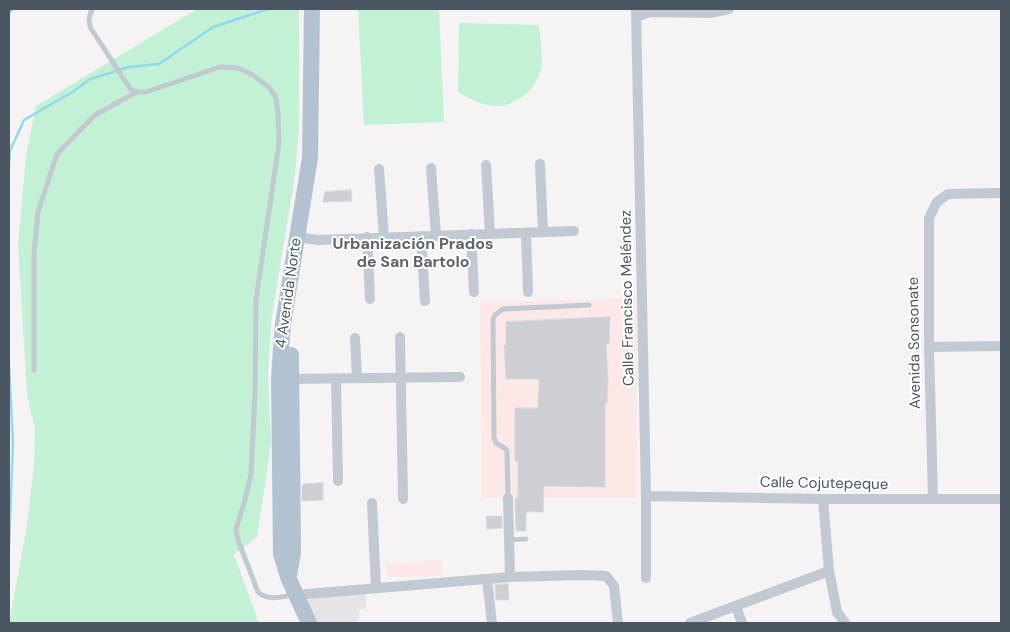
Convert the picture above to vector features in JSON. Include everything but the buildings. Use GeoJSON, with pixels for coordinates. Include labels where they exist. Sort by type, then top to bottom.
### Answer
{"type":"FeatureCollection","features":[{"type":"Feature","properties":{"kind":"main road","name":"4 Avenida Norte"},"geometry":{"type":"LineString","coordinates":[[309,623],[288,577],[293,553],[285,379],[310,158],[312,9]]}},
{"type":"Feature","properties":{"kind":"main road","name":"4 Avenida Norte"},"geometry":{"type":"LineString","coordinates":[[302,238],[320,159],[322,9]]}},
{"type":"Feature","properties":{"kind":"street"},"geometry":{"type":"LineString","coordinates":[[637,13],[710,13],[729,9]]}},
{"type":"Feature","properties":{"kind":"street","name":"Calle Francisco Meléndez"},"geometry":{"type":"LineString","coordinates":[[637,13],[646,578]]}},
{"type":"Feature","properties":{"kind":"street"},"geometry":{"type":"LineString","coordinates":[[540,164],[543,232]]}},
{"type":"Feature","properties":{"kind":"street"},"geometry":{"type":"LineString","coordinates":[[486,165],[490,234]]}},
{"type":"Feature","properties":{"kind":"street"},"geometry":{"type":"LineString","coordinates":[[431,168],[436,235]]}},
{"type":"Feature","properties":{"kind":"street"},"geometry":{"type":"LineString","coordinates":[[379,169],[384,237]]}},
{"type":"Feature","properties":{"kind":"street","name":"Avenida Sonsonate"},"geometry":{"type":"LineString","coordinates":[[933,499],[929,347],[929,218],[938,202],[948,194],[1001,193]]}},
{"type":"Feature","properties":{"kind":"street"},"geometry":{"type":"LineString","coordinates":[[302,238],[367,238],[574,231]]}},
{"type":"Feature","properties":{"kind":"street"},"geometry":{"type":"LineString","coordinates":[[526,233],[528,292]]}},
{"type":"Feature","properties":{"kind":"street"},"geometry":{"type":"LineString","coordinates":[[471,234],[474,292]]}},
{"type":"Feature","properties":{"kind":"street"},"geometry":{"type":"LineString","coordinates":[[421,236],[425,300]]}},
{"type":"Feature","properties":{"kind":"street"},"geometry":{"type":"LineString","coordinates":[[367,238],[370,299]]}},
{"type":"Feature","properties":{"kind":"street"},"geometry":{"type":"LineString","coordinates":[[400,337],[403,499]]}},
{"type":"Feature","properties":{"kind":"street"},"geometry":{"type":"LineString","coordinates":[[355,338],[357,378]]}},
{"type":"Feature","properties":{"kind":"street"},"geometry":{"type":"LineString","coordinates":[[929,347],[1001,346]]}},
{"type":"Feature","properties":{"kind":"street"},"geometry":{"type":"LineString","coordinates":[[285,379],[460,377]]}},
{"type":"Feature","properties":{"kind":"street"},"geometry":{"type":"LineString","coordinates":[[336,378],[338,481]]}},
{"type":"Feature","properties":{"kind":"street","name":"Calle Cojutepeque"},"geometry":{"type":"LineString","coordinates":[[646,496],[823,499],[1001,499]]}},
{"type":"Feature","properties":{"kind":"street"},"geometry":{"type":"LineString","coordinates":[[508,498],[510,577]]}},
{"type":"Feature","properties":{"kind":"street"},"geometry":{"type":"LineString","coordinates":[[823,499],[829,571],[837,612],[845,623]]}},
{"type":"Feature","properties":{"kind":"street"},"geometry":{"type":"LineString","coordinates":[[372,503],[376,588]]}},
{"type":"Feature","properties":{"kind":"street"},"geometry":{"type":"LineString","coordinates":[[690,623],[829,571]]}},
{"type":"Feature","properties":{"kind":"street"},"geometry":{"type":"LineString","coordinates":[[296,595],[510,577],[606,576],[614,586],[618,623]]}},
{"type":"Feature","properties":{"kind":"street"},"geometry":{"type":"LineString","coordinates":[[487,579],[492,623]]}},
{"type":"Feature","properties":{"kind":"street"},"geometry":{"type":"LineString","coordinates":[[736,606],[742,623]]}},
{"type":"Feature","properties":{"kind":"lane"},"geometry":{"type":"LineString","coordinates":[[92,9],[89,18],[90,27],[131,90],[146,92],[220,67],[238,68],[251,74],[269,87],[276,98],[279,143],[256,300],[255,392],[251,474],[236,529],[238,540],[258,592],[262,596],[269,598],[296,595]]}},
{"type":"Feature","properties":{"kind":"lane"},"geometry":{"type":"LineString","coordinates":[[34,370],[34,256],[38,212],[57,154],[95,115],[137,92]]}},
{"type":"Feature","properties":{"kind":"lane"},"geometry":{"type":"LineString","coordinates":[[508,498],[507,452],[494,441],[492,324],[495,315],[504,309],[589,305]]}},
{"type":"Feature","properties":{"kind":"lane"},"geometry":{"type":"LineString","coordinates":[[509,540],[526,539]]}},
{"type":"Feature","properties":{"kind":"shaded area"},"geometry":{"type":"Polygon","coordinates":[[[637,298],[637,498],[482,498],[480,302],[637,298]]]}},
{"type":"Feature","properties":{"kind":"shaded area"},"geometry":{"type":"Polygon","coordinates":[[[442,560],[443,576],[387,577],[386,564],[442,560]]]}},
{"type":"Feature","properties":{"kind":"shaded area"},"geometry":{"type":"Polygon","coordinates":[[[366,592],[366,608],[360,609],[358,621],[350,623],[316,623],[306,602],[314,597],[366,592]]]}},
{"type":"Feature","properties":{"kind":"green space"},"geometry":{"type":"Polygon","coordinates":[[[197,9],[299,9],[299,130],[295,175],[272,315],[268,371],[271,444],[257,537],[234,555],[259,623],[9,623],[27,526],[34,464],[35,430],[27,394],[18,246],[26,156],[36,106],[197,9]]]}},
{"type":"Feature","properties":{"kind":"green space"},"geometry":{"type":"Polygon","coordinates":[[[358,9],[439,9],[444,122],[364,125],[358,9]]]}},
{"type":"Feature","properties":{"kind":"green space"},"geometry":{"type":"Polygon","coordinates":[[[459,23],[539,25],[542,56],[541,69],[532,88],[521,98],[501,106],[480,103],[458,92],[459,23]]]}},
{"type":"Feature","properties":{"kind":"waterway"},"geometry":{"type":"LineString","coordinates":[[9,164],[10,151],[24,120],[74,91],[90,79],[129,67],[159,64],[213,27],[268,9]]}},
{"type":"Feature","properties":{"kind":"waterway"},"geometry":{"type":"LineString","coordinates":[[9,364],[13,443],[9,548]]}},
{"type":"Feature","properties":{"kind":"district","name":"Urbanización Prados de San Bartolo"},"geometry":{"type":"Point","coordinates":[413,254]}}]}
